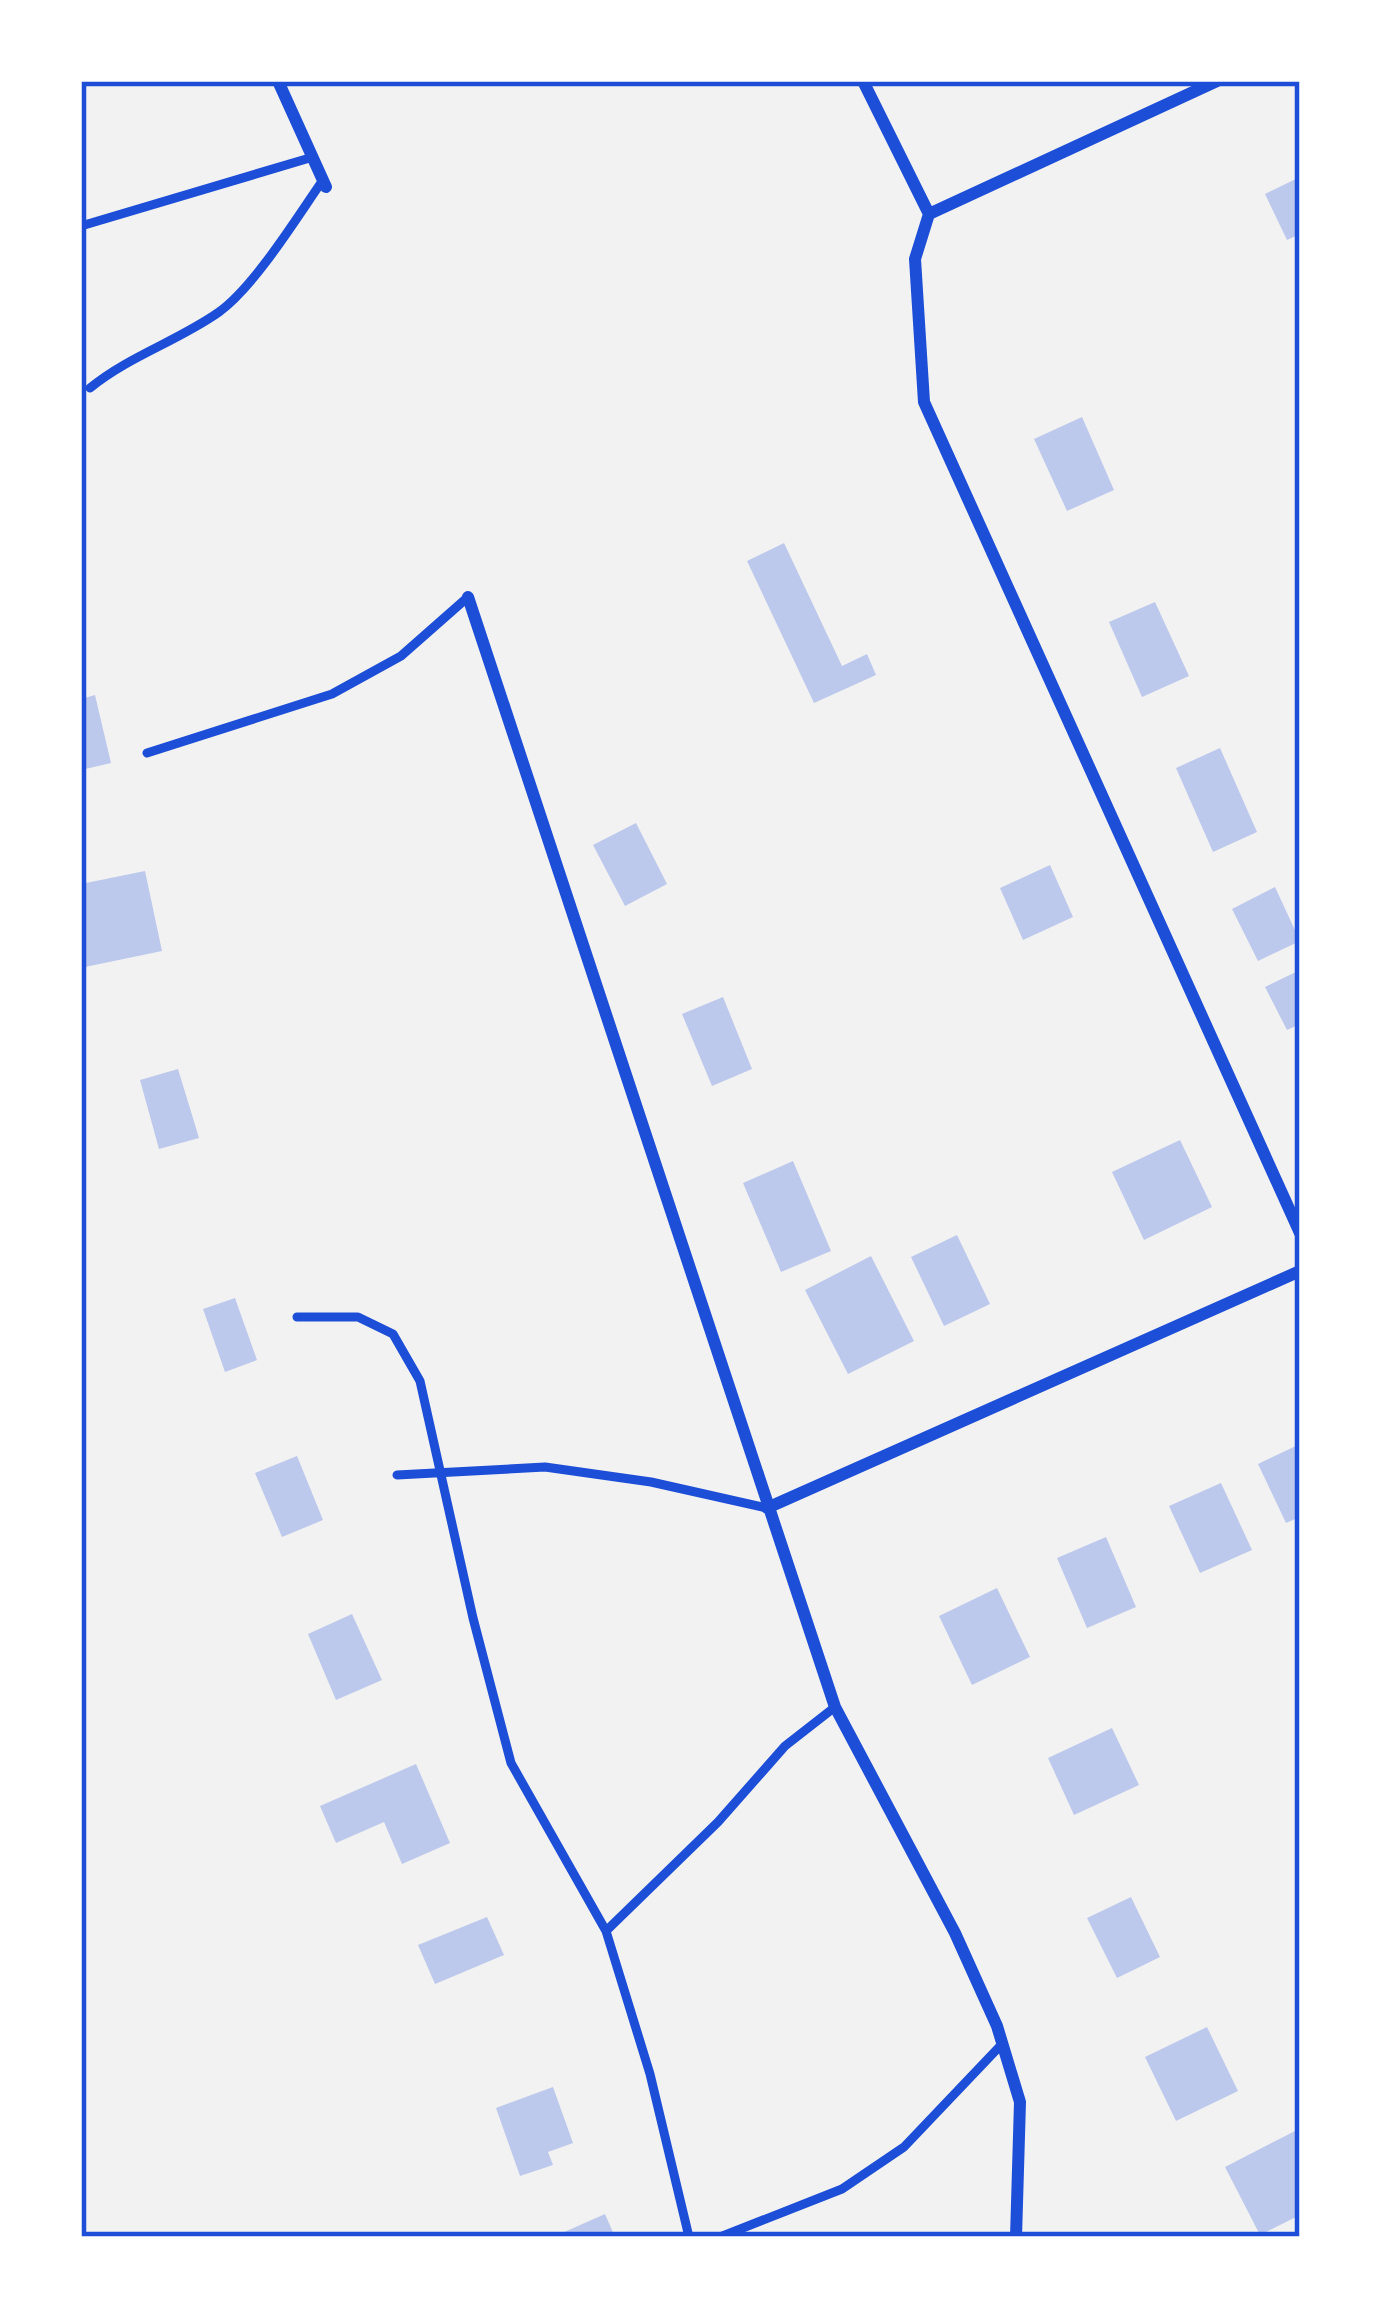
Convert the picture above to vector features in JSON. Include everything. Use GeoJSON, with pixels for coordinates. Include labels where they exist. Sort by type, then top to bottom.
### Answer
{"type":"FeatureCollection","features":[{"type":"Feature","properties":{"kind":"street"},"geometry":{"type":"LineString","coordinates":[[278,81],[324,183]]}},
{"type":"Feature","properties":{"kind":"street"},"geometry":{"type":"LineString","coordinates":[[863,81],[928,214],[915,260],[923,402],[1300,1233]]}},
{"type":"Feature","properties":{"kind":"street"},"geometry":{"type":"LineString","coordinates":[[928,214],[1217,81]]}},
{"type":"Feature","properties":{"kind":"street"},"geometry":{"type":"LineString","coordinates":[[469,597],[836,1707],[955,1933],[1002,2044],[1020,2102],[1016,2237]]}},
{"type":"Feature","properties":{"kind":"street"},"geometry":{"type":"LineString","coordinates":[[767,1508],[1300,1270]]}},
{"type":"Feature","properties":{"kind":"lane"},"geometry":{"type":"LineString","coordinates":[[81,226],[313,157]]}},
{"type":"Feature","properties":{"kind":"lane"},"geometry":{"type":"LineString","coordinates":[[90,388],[108,373],[222,310],[324,183]]}},
{"type":"Feature","properties":{"kind":"lane"},"geometry":{"type":"LineString","coordinates":[[147,753],[332,694],[401,656],[469,597]]}},
{"type":"Feature","properties":{"kind":"lane"},"geometry":{"type":"LineString","coordinates":[[297,1317],[358,1317],[393,1334],[420,1381],[473,1618],[512,1763],[606,1931],[650,2074],[689,2237]]}},
{"type":"Feature","properties":{"kind":"lane"},"geometry":{"type":"LineString","coordinates":[[398,1475],[545,1467],[651,1482],[767,1508]]}},
{"type":"Feature","properties":{"kind":"lane"},"geometry":{"type":"LineString","coordinates":[[606,1931],[671,1870],[784,1746],[836,1707]]}},
{"type":"Feature","properties":{"kind":"lane"},"geometry":{"type":"LineString","coordinates":[[720,2237],[842,2188],[904,2147],[1002,2044]]}},
{"type":"Feature","properties":{"kind":"building"},"geometry":{"type":"Polygon","coordinates":[[[1300,177],[1300,234],[1287,240],[1265,194],[1300,177]]]}},
{"type":"Feature","properties":{"kind":"building"},"geometry":{"type":"Polygon","coordinates":[[[1082,417],[1114,490],[1067,511],[1034,439],[1082,417]]]}},
{"type":"Feature","properties":{"kind":"building"},"geometry":{"type":"Polygon","coordinates":[[[784,543],[842,666],[867,654],[876,675],[814,703],[747,561],[784,543]]]}},
{"type":"Feature","properties":{"kind":"building"},"geometry":{"type":"Polygon","coordinates":[[[1155,602],[1189,676],[1142,697],[1109,622],[1155,602]]]}},
{"type":"Feature","properties":{"kind":"building"},"geometry":{"type":"Polygon","coordinates":[[[95,695],[111,763],[81,770],[81,699],[95,695]]]}},
{"type":"Feature","properties":{"kind":"building"},"geometry":{"type":"Polygon","coordinates":[[[1220,748],[1257,832],[1213,852],[1176,768],[1220,748]]]}},
{"type":"Feature","properties":{"kind":"building"},"geometry":{"type":"Polygon","coordinates":[[[636,823],[667,884],[625,906],[593,845],[636,823]]]}},
{"type":"Feature","properties":{"kind":"building"},"geometry":{"type":"Polygon","coordinates":[[[1050,865],[1073,917],[1023,940],[1000,888],[1050,865]]]}},
{"type":"Feature","properties":{"kind":"building"},"geometry":{"type":"Polygon","coordinates":[[[145,871],[162,951],[85,967],[81,884],[145,871]]]}},
{"type":"Feature","properties":{"kind":"building"},"geometry":{"type":"Polygon","coordinates":[[[1275,887],[1300,941],[1258,961],[1232,909],[1275,887]]]}},
{"type":"Feature","properties":{"kind":"building"},"geometry":{"type":"Polygon","coordinates":[[[1300,970],[1300,1024],[1287,1030],[1265,987],[1300,970]]]}},
{"type":"Feature","properties":{"kind":"building"},"geometry":{"type":"Polygon","coordinates":[[[723,997],[752,1069],[712,1086],[682,1014],[723,997]]]}},
{"type":"Feature","properties":{"kind":"building"},"geometry":{"type":"Polygon","coordinates":[[[178,1069],[199,1138],[159,1149],[140,1080],[178,1069]]]}},
{"type":"Feature","properties":{"kind":"building"},"geometry":{"type":"Polygon","coordinates":[[[1180,1140],[1212,1207],[1144,1240],[1112,1172],[1180,1140]]]}},
{"type":"Feature","properties":{"kind":"building"},"geometry":{"type":"Polygon","coordinates":[[[793,1161],[831,1251],[781,1272],[743,1183],[793,1161]]]}},
{"type":"Feature","properties":{"kind":"building"},"geometry":{"type":"Polygon","coordinates":[[[957,1235],[990,1304],[944,1326],[911,1257],[957,1235]]]}},
{"type":"Feature","properties":{"kind":"building"},"geometry":{"type":"Polygon","coordinates":[[[871,1256],[914,1341],[848,1374],[805,1290],[871,1256]]]}},
{"type":"Feature","properties":{"kind":"building"},"geometry":{"type":"Polygon","coordinates":[[[235,1298],[257,1360],[225,1372],[203,1309],[235,1298]]]}},
{"type":"Feature","properties":{"kind":"building"},"geometry":{"type":"Polygon","coordinates":[[[1300,1444],[1300,1517],[1286,1523],[1258,1464],[1300,1444]]]}},
{"type":"Feature","properties":{"kind":"building"},"geometry":{"type":"Polygon","coordinates":[[[297,1456],[323,1520],[282,1537],[255,1473],[297,1456]]]}},
{"type":"Feature","properties":{"kind":"building"},"geometry":{"type":"Polygon","coordinates":[[[1221,1483],[1252,1550],[1200,1573],[1169,1506],[1221,1483]]]}},
{"type":"Feature","properties":{"kind":"building"},"geometry":{"type":"Polygon","coordinates":[[[1106,1537],[1136,1607],[1087,1628],[1057,1558],[1106,1537]]]}},
{"type":"Feature","properties":{"kind":"building"},"geometry":{"type":"Polygon","coordinates":[[[997,1588],[1030,1657],[972,1685],[939,1616],[997,1588]]]}},
{"type":"Feature","properties":{"kind":"building"},"geometry":{"type":"Polygon","coordinates":[[[352,1614],[382,1680],[336,1700],[308,1634],[352,1614]]]}},
{"type":"Feature","properties":{"kind":"building"},"geometry":{"type":"Polygon","coordinates":[[[1112,1728],[1139,1785],[1074,1815],[1048,1758],[1112,1728]]]}},
{"type":"Feature","properties":{"kind":"building"},"geometry":{"type":"Polygon","coordinates":[[[416,1764],[450,1843],[402,1864],[384,1822],[336,1843],[320,1806],[416,1764]]]}},
{"type":"Feature","properties":{"kind":"building"},"geometry":{"type":"Polygon","coordinates":[[[1131,1897],[1160,1957],[1117,1978],[1087,1918],[1131,1897]]]}},
{"type":"Feature","properties":{"kind":"building"},"geometry":{"type":"Polygon","coordinates":[[[487,1917],[504,1955],[435,1984],[418,1945],[487,1917]]]}},
{"type":"Feature","properties":{"kind":"building"},"geometry":{"type":"Polygon","coordinates":[[[1207,2027],[1238,2091],[1176,2121],[1145,2057],[1207,2027]]]}},
{"type":"Feature","properties":{"kind":"building"},"geometry":{"type":"Polygon","coordinates":[[[553,2087],[573,2143],[548,2152],[553,2165],[520,2176],[496,2108],[553,2087]]]}},
{"type":"Feature","properties":{"kind":"building"},"geometry":{"type":"Polygon","coordinates":[[[1295,2131],[1300,2142],[1300,2215],[1260,2235],[1225,2167],[1295,2131]]]}},
{"type":"Feature","properties":{"kind":"building"},"geometry":{"type":"Polygon","coordinates":[[[605,2214],[615,2237],[553,2237],[605,2214]]]}}]}
